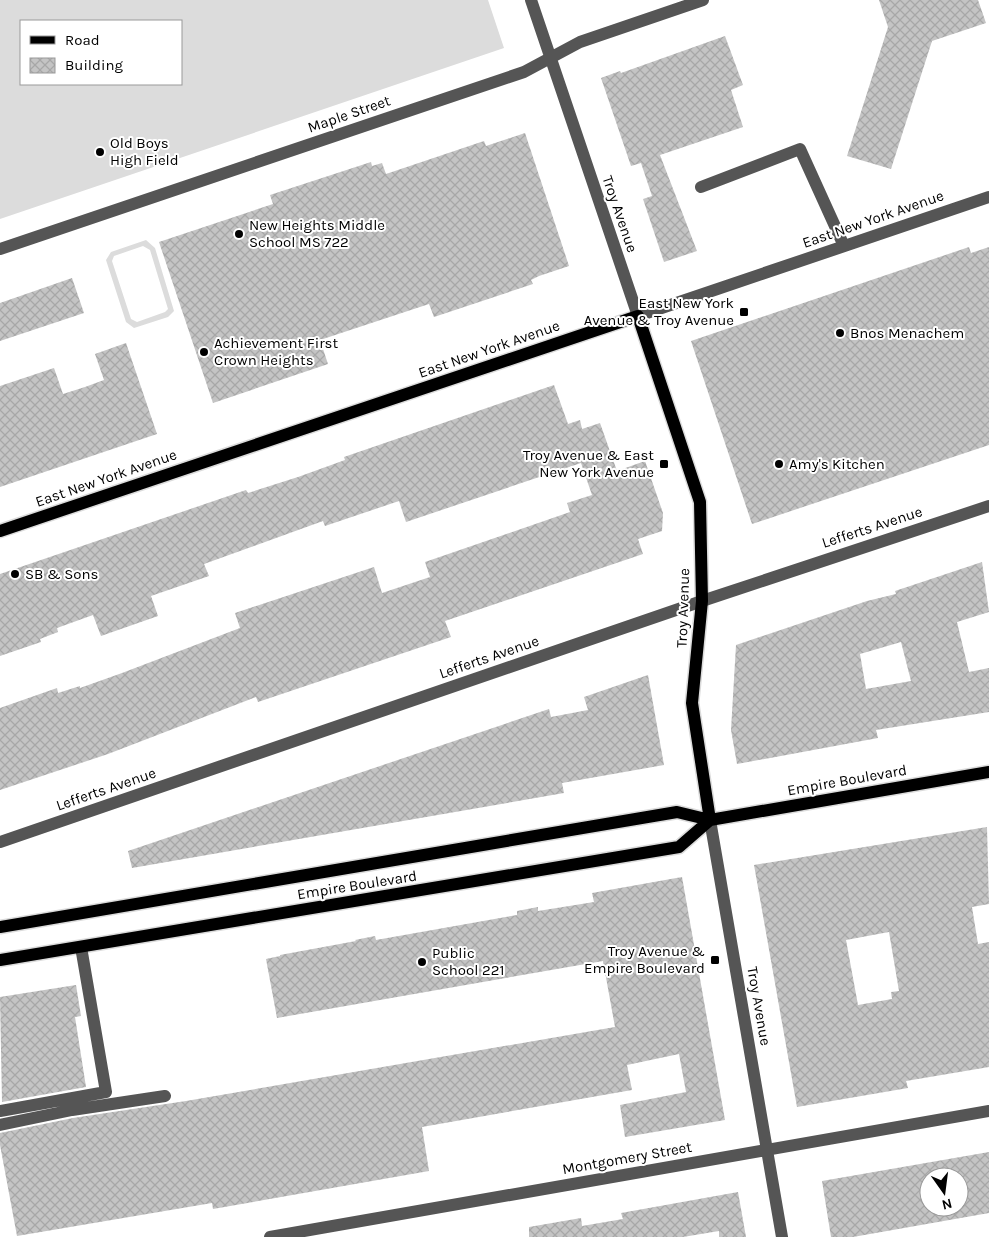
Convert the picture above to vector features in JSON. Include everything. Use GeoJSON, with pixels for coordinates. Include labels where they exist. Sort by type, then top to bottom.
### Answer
{"type":"FeatureCollection","features":[{"type":"Feature","properties":{"kind":"main road","name":"East New York Avenue"},"geometry":{"type":"LineString","coordinates":[[0,531],[638,316]]}},
{"type":"Feature","properties":{"kind":"main road","name":"Troy Avenue"},"geometry":{"type":"LineString","coordinates":[[638,316],[700,502],[702,601],[692,703],[710,820]]}},
{"type":"Feature","properties":{"kind":"main road","name":"Empire Boulevard"},"geometry":{"type":"LineString","coordinates":[[0,927],[677,812],[710,820],[989,772]]}},
{"type":"Feature","properties":{"kind":"main road","name":"Empire Boulevard"},"geometry":{"type":"LineString","coordinates":[[0,960],[679,847],[710,820]]}},
{"type":"Feature","properties":{"kind":"street","name":"Troy Avenue"},"geometry":{"type":"LineString","coordinates":[[531,0],[638,316]]}},
{"type":"Feature","properties":{"kind":"street","name":"Maple Street"},"geometry":{"type":"LineString","coordinates":[[0,249],[524,72],[580,42],[703,0]]}},
{"type":"Feature","properties":{"kind":"street"},"geometry":{"type":"LineString","coordinates":[[701,187],[800,149],[844,246]]}},
{"type":"Feature","properties":{"kind":"street","name":"East New York Avenue"},"geometry":{"type":"LineString","coordinates":[[638,316],[989,197]]}},
{"type":"Feature","properties":{"kind":"street","name":"Lefferts Avenue"},"geometry":{"type":"LineString","coordinates":[[0,842],[702,601],[989,506]]}},
{"type":"Feature","properties":{"kind":"street","name":"Troy Avenue"},"geometry":{"type":"LineString","coordinates":[[710,820],[782,1237]]}},
{"type":"Feature","properties":{"kind":"street"},"geometry":{"type":"LineString","coordinates":[[0,1111],[106,1092],[82,947]]}},
{"type":"Feature","properties":{"kind":"street"},"geometry":{"type":"LineString","coordinates":[[0,1125],[72,1110],[165,1096]]}},
{"type":"Feature","properties":{"kind":"street","name":"Montgomery Street"},"geometry":{"type":"LineString","coordinates":[[270,1237],[989,1111]]}},
{"type":"Feature","properties":{"kind":"shaded area","name":"Old Boys High Field"},"geometry":{"type":"Polygon","coordinates":[[[0,0],[488,0],[504,48],[0,219],[0,0]]]}},
{"type":"Feature","properties":{"kind":"shaded area"},"geometry":{"type":"Polygon","coordinates":[[[146,240],[155,248],[174,311],[168,317],[134,328],[126,322],[106,260],[111,252],[146,240]],[[143,246],[114,256],[112,261],[131,319],[137,322],[165,312],[168,309],[150,250],[143,246]]]}},
{"type":"Feature","properties":{"kind":"building"},"geometry":{"type":"Polygon","coordinates":[[[879,0],[978,0],[986,23],[932,41],[891,169],[847,156],[888,27],[879,0]]]}},
{"type":"Feature","properties":{"kind":"building"},"geometry":{"type":"Polygon","coordinates":[[[725,36],[743,85],[731,90],[743,127],[660,155],[697,251],[664,262],[643,199],[652,196],[641,163],[631,166],[601,78],[620,71],[621,73],[725,36]]]}},
{"type":"Feature","properties":{"kind":"building"},"geometry":{"type":"Polygon","coordinates":[[[525,133],[569,266],[531,280],[533,284],[434,317],[429,304],[320,340],[328,364],[213,403],[159,242],[273,204],[270,195],[371,162],[372,166],[382,163],[386,174],[484,141],[486,146],[525,133]]]}},
{"type":"Feature","properties":{"kind":"building"},"geometry":{"type":"Polygon","coordinates":[[[969,247],[971,253],[989,247],[989,445],[752,524],[691,341],[969,247]]]}},
{"type":"Feature","properties":{"kind":"building"},"geometry":{"type":"Polygon","coordinates":[[[72,278],[84,313],[0,341],[0,303],[72,278]]]}},
{"type":"Feature","properties":{"kind":"building"},"geometry":{"type":"Polygon","coordinates":[[[126,343],[157,434],[0,487],[0,386],[54,368],[63,394],[85,387],[104,380],[95,354],[126,343]]]}},
{"type":"Feature","properties":{"kind":"building"},"geometry":{"type":"Polygon","coordinates":[[[554,385],[568,424],[580,420],[582,429],[600,423],[617,471],[645,461],[663,513],[662,531],[638,539],[643,554],[445,621],[451,637],[258,702],[256,697],[108,754],[0,790],[0,708],[57,688],[58,693],[80,686],[80,688],[122,673],[240,628],[235,613],[374,567],[382,593],[430,577],[425,562],[570,512],[567,503],[592,495],[581,463],[406,522],[399,501],[325,526],[323,521],[204,564],[209,576],[151,596],[158,616],[101,636],[93,615],[57,628],[58,632],[40,639],[41,642],[0,656],[0,574],[246,490],[248,493],[298,477],[345,460],[344,457],[554,385]]]}},
{"type":"Feature","properties":{"kind":"building"},"geometry":{"type":"Polygon","coordinates":[[[982,562],[989,612],[957,622],[969,672],[989,668],[989,712],[876,730],[878,738],[737,764],[731,730],[736,645],[867,601],[896,594],[895,591],[982,562]],[[901,642],[860,654],[866,689],[911,681],[901,642]]]}},
{"type":"Feature","properties":{"kind":"building"},"geometry":{"type":"Polygon","coordinates":[[[648,675],[664,765],[562,783],[564,793],[132,868],[128,851],[549,709],[551,717],[588,710],[584,697],[648,675]]]}},
{"type":"Feature","properties":{"kind":"building"},"geometry":{"type":"Polygon","coordinates":[[[987,827],[989,904],[972,907],[978,944],[989,942],[989,1067],[906,1081],[908,1088],[797,1107],[754,865],[987,827]],[[889,932],[846,940],[858,1005],[892,999],[891,992],[899,991],[889,932]]]}},
{"type":"Feature","properties":{"kind":"building"},"geometry":{"type":"Polygon","coordinates":[[[682,877],[725,1120],[625,1137],[620,1105],[686,1092],[679,1054],[627,1065],[632,1090],[422,1127],[429,1171],[213,1209],[212,1203],[17,1236],[0,1145],[0,1133],[73,1118],[186,1101],[615,1027],[603,961],[277,1018],[266,959],[375,936],[376,940],[517,915],[517,911],[538,907],[538,911],[594,902],[592,893],[682,877]]]}},
{"type":"Feature","properties":{"kind":"building"},"geometry":{"type":"Polygon","coordinates":[[[76,985],[81,1016],[75,1017],[86,1087],[2,1102],[0,997],[76,985]]]}},
{"type":"Feature","properties":{"kind":"building"},"geometry":{"type":"Polygon","coordinates":[[[989,1152],[989,1213],[969,1217],[969,1167],[919,1167],[919,1217],[966,1217],[853,1237],[831,1237],[822,1181],[989,1152]]]}},
{"type":"Feature","properties":{"kind":"building"},"geometry":{"type":"Polygon","coordinates":[[[738,1192],[746,1237],[719,1237],[719,1231],[683,1237],[529,1237],[529,1227],[581,1218],[582,1226],[623,1219],[621,1213],[738,1192]]]}},
{"type":"Feature","properties":{"kind":"place","name":"Old Boys High Field"},"geometry":{"type":"Point","coordinates":[100,152]}},
{"type":"Feature","properties":{"kind":"place","name":"New Heights Middle School MS 722"},"geometry":{"type":"Point","coordinates":[239,234]}},
{"type":"Feature","properties":{"kind":"place","name":"East New York Avenue & Troy Avenue"},"geometry":{"type":"Point","coordinates":[744,312]}},
{"type":"Feature","properties":{"kind":"place","name":"Bnos Menachem"},"geometry":{"type":"Point","coordinates":[840,333]}},
{"type":"Feature","properties":{"kind":"place","name":"Achievement First Crown Heights"},"geometry":{"type":"Point","coordinates":[204,352]}},
{"type":"Feature","properties":{"kind":"place","name":"Troy Avenue & East New York Avenue"},"geometry":{"type":"Point","coordinates":[664,464]}},
{"type":"Feature","properties":{"kind":"place","name":"Amy's Kitchen"},"geometry":{"type":"Point","coordinates":[779,464]}},
{"type":"Feature","properties":{"kind":"place","name":"SB & Sons"},"geometry":{"type":"Point","coordinates":[15,574]}},
{"type":"Feature","properties":{"kind":"place","name":"Troy Avenue & Empire Boulevard"},"geometry":{"type":"Point","coordinates":[715,960]}},
{"type":"Feature","properties":{"kind":"place","name":"Public School 221"},"geometry":{"type":"Point","coordinates":[422,962]}}]}
